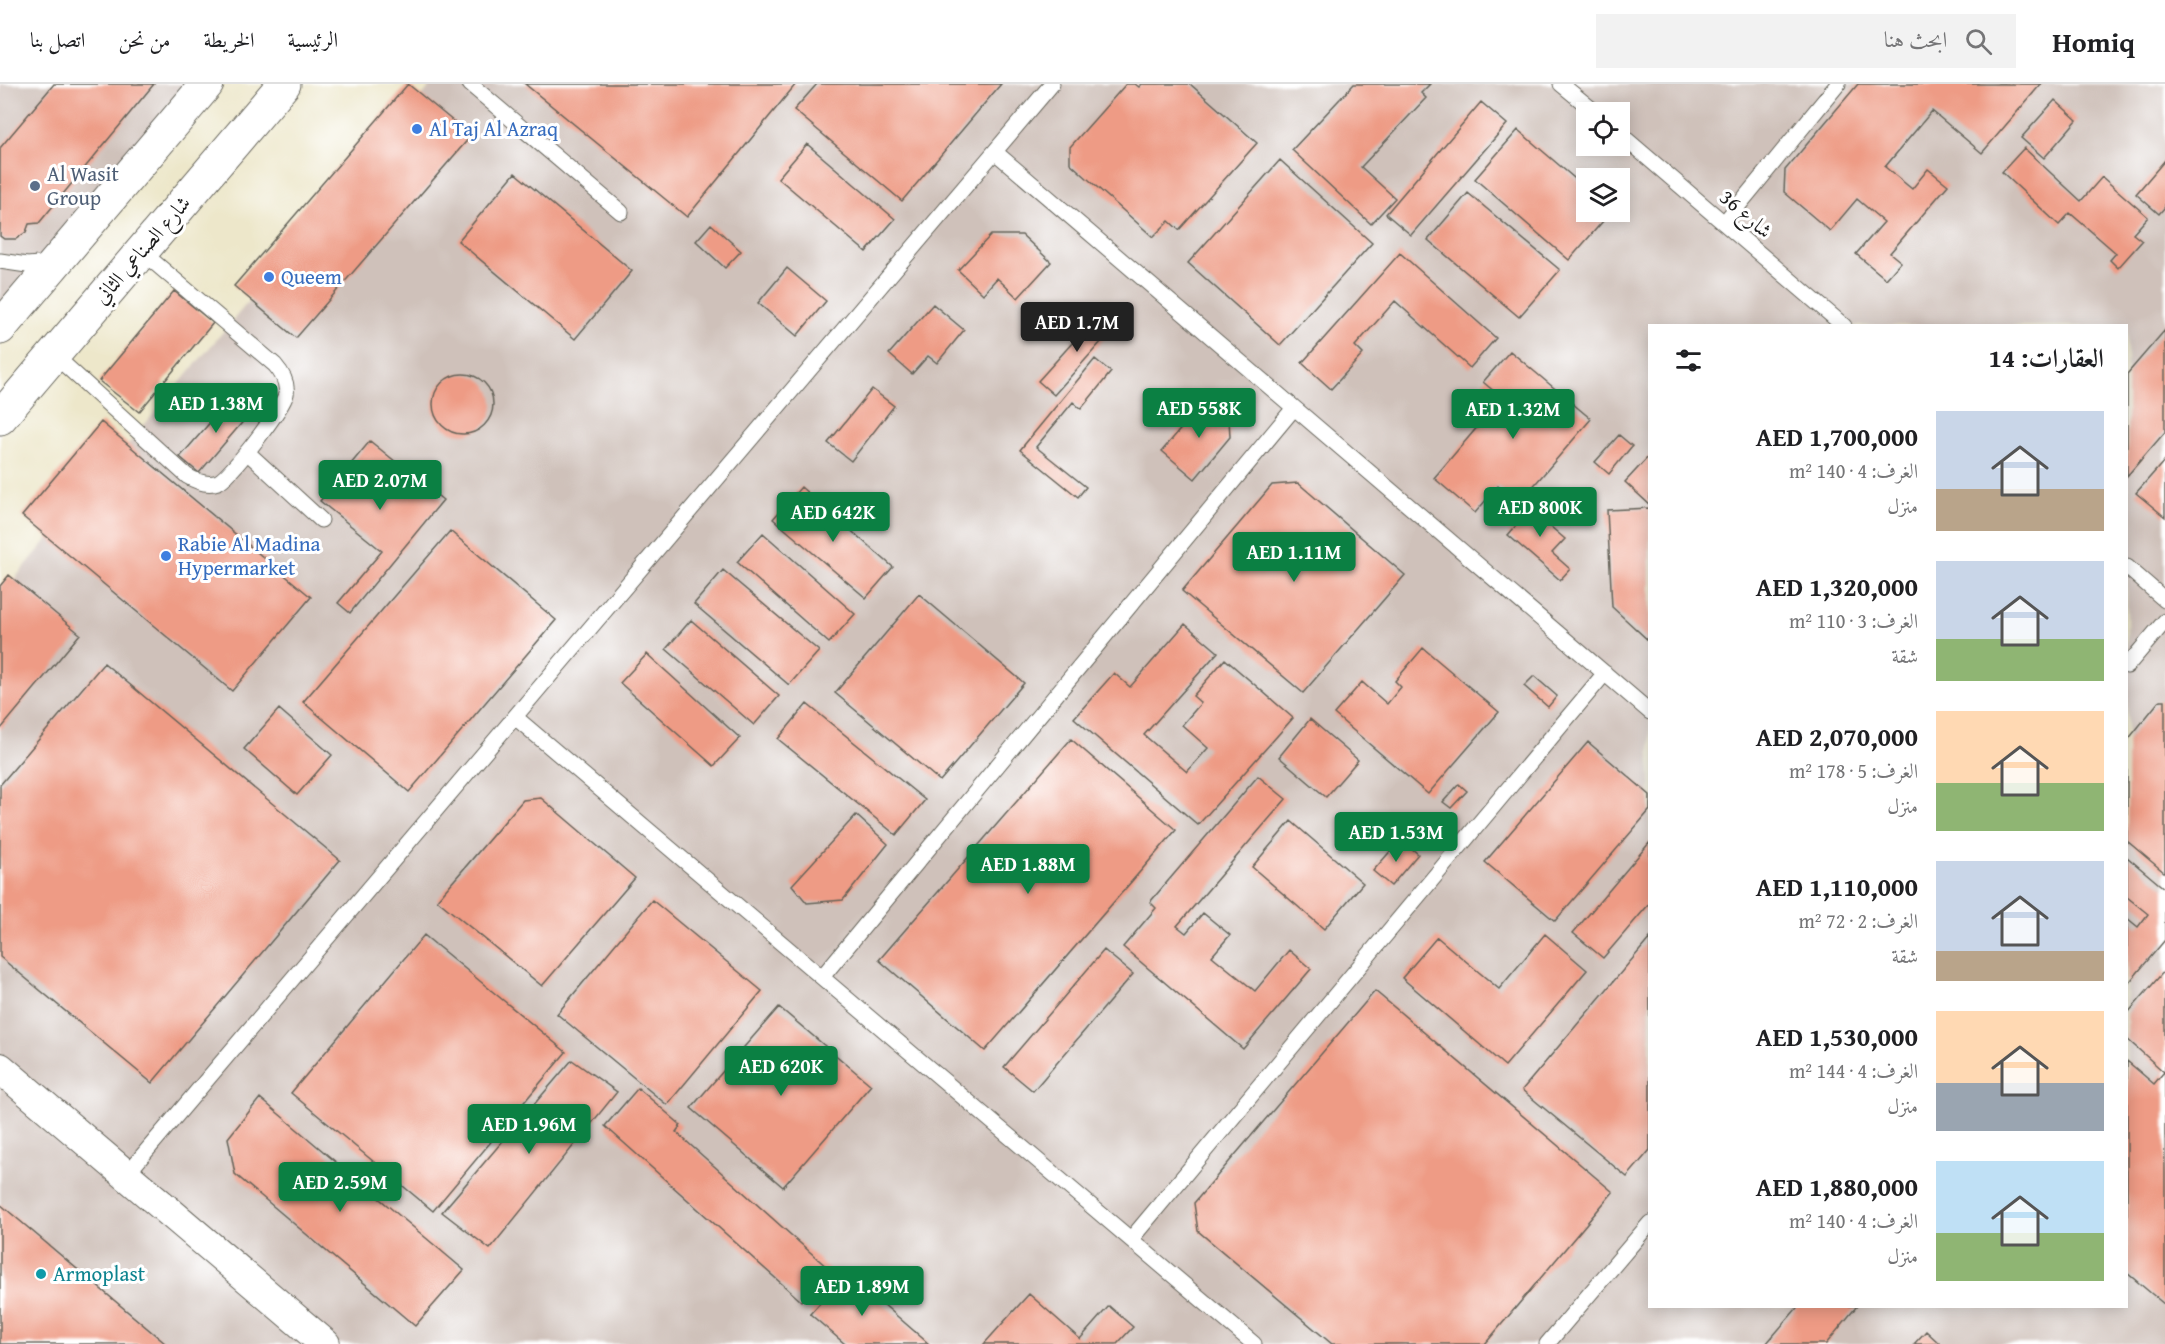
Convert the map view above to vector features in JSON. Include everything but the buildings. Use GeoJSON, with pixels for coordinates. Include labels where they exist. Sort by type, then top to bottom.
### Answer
{"type":"FeatureCollection","features":[{"type":"Feature","properties":{"kind":"main road"},"geometry":{"type":"LineString","coordinates":[[0,328],[207,84]]}},
{"type":"Feature","properties":{"kind":"main road","name":"شارع الصناعي الثاني"},"geometry":{"type":"LineString","coordinates":[[0,417],[284,84]]}},
{"type":"Feature","properties":{"kind":"street"},"geometry":{"type":"LineString","coordinates":[[0,1068],[325,1344]]}},
{"type":"Feature","properties":{"kind":"lane"},"geometry":{"type":"LineString","coordinates":[[470,84],[621,212]]}},
{"type":"Feature","properties":{"kind":"lane"},"geometry":{"type":"LineString","coordinates":[[126,1175],[1052,84]]}},
{"type":"Feature","properties":{"kind":"lane"},"geometry":{"type":"LineString","coordinates":[[1561,84],[1583,102]]}},
{"type":"Feature","properties":{"kind":"lane"},"geometry":{"type":"LineString","coordinates":[[1724,223],[1839,84]]}},
{"type":"Feature","properties":{"kind":"lane","name":"شارع 36"},"geometry":{"type":"LineString","coordinates":[[1630,143],[1842,324]]}},
{"type":"Feature","properties":{"kind":"lane"},"geometry":{"type":"LineString","coordinates":[[995,152],[1648,710]]}},
{"type":"Feature","properties":{"kind":"lane"},"geometry":{"type":"LineString","coordinates":[[53,354],[187,477],[203,483],[220,481],[228,476],[283,402],[286,386],[284,378],[274,366],[141,250]]}},
{"type":"Feature","properties":{"kind":"lane"},"geometry":{"type":"LineString","coordinates":[[0,261],[27,265],[54,263]]}},
{"type":"Feature","properties":{"kind":"lane"},"geometry":{"type":"LineString","coordinates":[[822,977],[1294,408]]}},
{"type":"Feature","properties":{"kind":"lane"},"geometry":{"type":"LineString","coordinates":[[247,452],[321,519]]}},
{"type":"Feature","properties":{"kind":"lane"},"geometry":{"type":"LineString","coordinates":[[2128,568],[2165,600]]}},
{"type":"Feature","properties":{"kind":"lane"},"geometry":{"type":"LineString","coordinates":[[2128,665],[2165,621]]}},
{"type":"Feature","properties":{"kind":"lane"},"geometry":{"type":"LineString","coordinates":[[1131,1239],[1605,673]]}},
{"type":"Feature","properties":{"kind":"lane"},"geometry":{"type":"LineString","coordinates":[[515,717],[1254,1344]]}},
{"type":"Feature","properties":{"kind":"lane"},"geometry":{"type":"LineString","coordinates":[[1547,1344],[1648,1225]]}},
{"type":"Feature","properties":{"kind":"shaded area"},"geometry":{"type":"Polygon","coordinates":[[[0,84],[187,84],[0,305],[0,84]]]}},
{"type":"Feature","properties":{"kind":"shaded area"},"geometry":{"type":"Polygon","coordinates":[[[432,84],[2165,84],[2165,1344],[0,1344],[0,596],[432,84]]]}},
{"type":"Feature","properties":{"kind":"place","name":"Al Taj Al Azraq"},"geometry":{"type":"Point","coordinates":[417,129]}},
{"type":"Feature","properties":{"kind":"place","name":"Al Wasit Group"},"geometry":{"type":"Point","coordinates":[35,186]}},
{"type":"Feature","properties":{"kind":"place","name":"Queem"},"geometry":{"type":"Point","coordinates":[269,277]}},
{"type":"Feature","properties":{"kind":"place","name":"Rabie Al Madina Hypermarket"},"geometry":{"type":"Point","coordinates":[166,556]}},
{"type":"Feature","properties":{"kind":"place","name":"Armoplast"},"geometry":{"type":"Point","coordinates":[41,1274]}}]}
